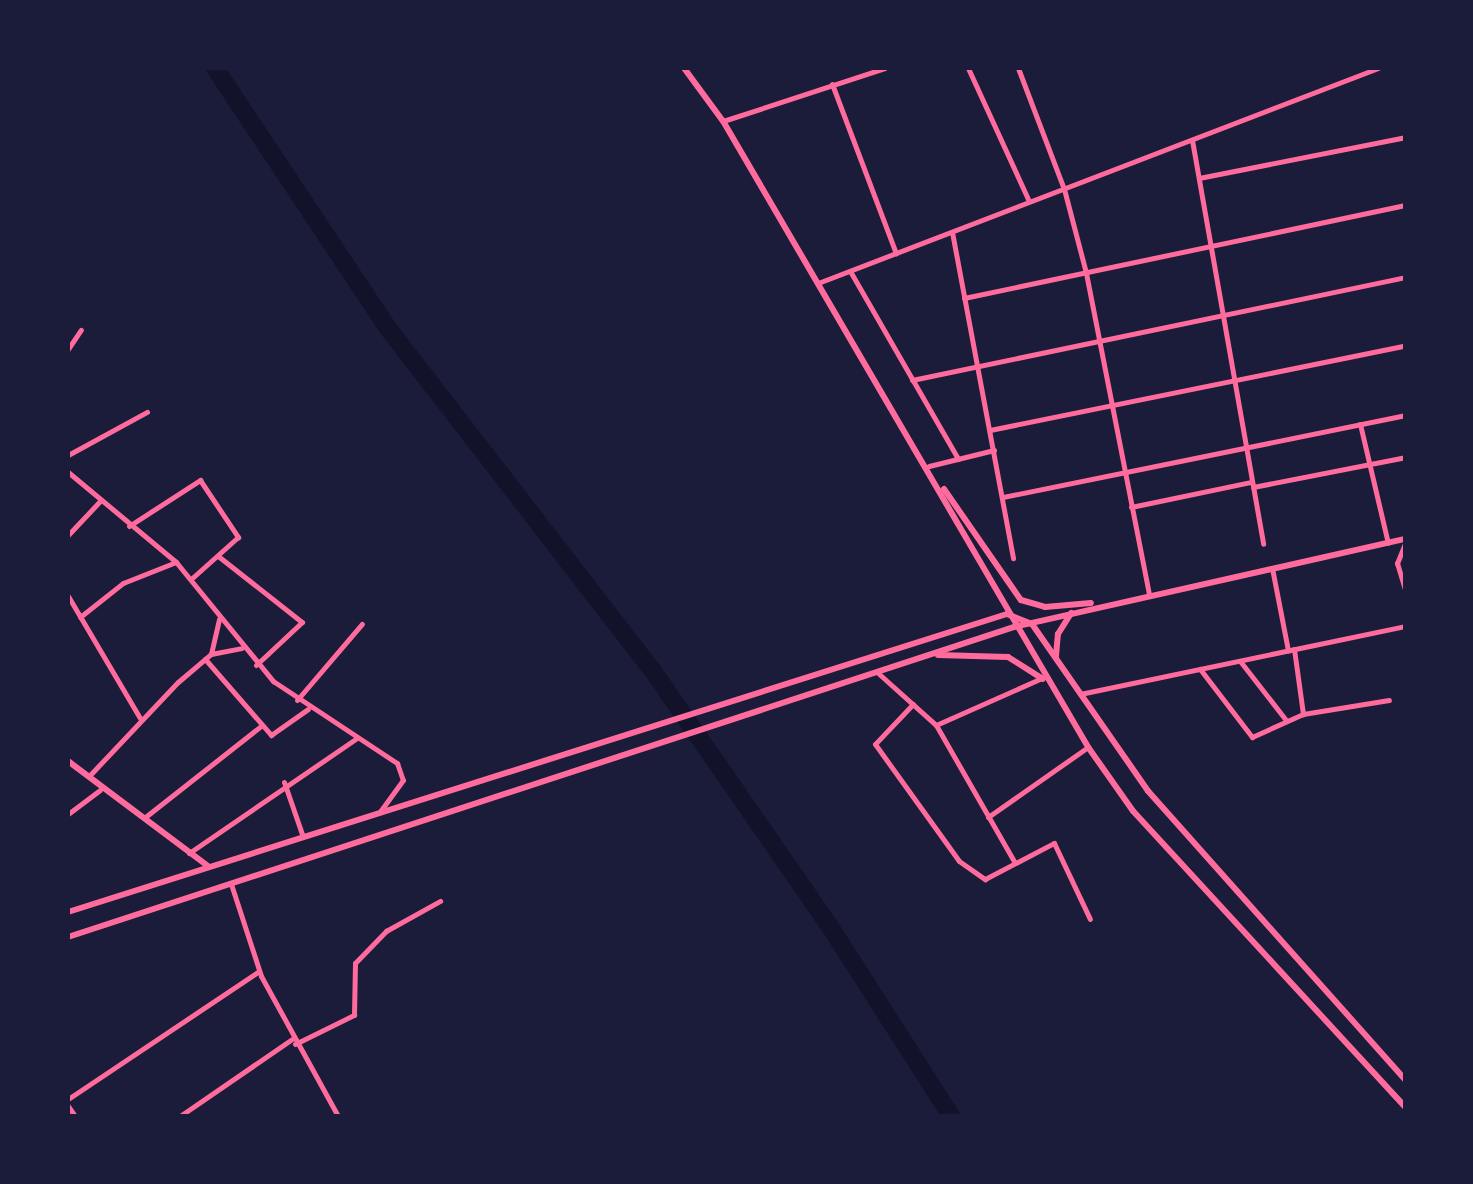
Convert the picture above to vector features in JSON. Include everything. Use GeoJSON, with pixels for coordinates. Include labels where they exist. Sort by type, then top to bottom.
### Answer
{"type":"FeatureCollection","features":[{"type":"Feature","properties":{"kind":"street"},"geometry":{"type":"LineString","coordinates":[[684,68],[723,121],[921,454],[1014,628],[1088,747],[1133,811],[1406,1108]]}},
{"type":"Feature","properties":{"kind":"street"},"geometry":{"type":"LineString","coordinates":[[723,121],[885,68]]}},
{"type":"Feature","properties":{"kind":"street"},"geometry":{"type":"LineString","coordinates":[[968,68],[1029,202]]}},
{"type":"Feature","properties":{"kind":"street"},"geometry":{"type":"LineString","coordinates":[[1018,68],[1064,188],[1086,272],[1149,595]]}},
{"type":"Feature","properties":{"kind":"street"},"geometry":{"type":"LineString","coordinates":[[818,282],[1378,68]]}},
{"type":"Feature","properties":{"kind":"street"},"geometry":{"type":"LineString","coordinates":[[832,84],[896,253]]}},
{"type":"Feature","properties":{"kind":"street"},"geometry":{"type":"LineString","coordinates":[[1199,178],[1406,137]]}},
{"type":"Feature","properties":{"kind":"street"},"geometry":{"type":"LineString","coordinates":[[1192,140],[1263,544]]}},
{"type":"Feature","properties":{"kind":"street"},"geometry":{"type":"LineString","coordinates":[[964,298],[1406,204]]}},
{"type":"Feature","properties":{"kind":"street"},"geometry":{"type":"LineString","coordinates":[[952,232],[1012,558]]}},
{"type":"Feature","properties":{"kind":"street"},"geometry":{"type":"LineString","coordinates":[[850,270],[958,459]]}},
{"type":"Feature","properties":{"kind":"street"},"geometry":{"type":"LineString","coordinates":[[912,380],[1406,277]]}},
{"type":"Feature","properties":{"kind":"street"},"geometry":{"type":"LineString","coordinates":[[68,349],[81,330]]}},
{"type":"Feature","properties":{"kind":"street"},"geometry":{"type":"LineString","coordinates":[[990,430],[1406,344]]}},
{"type":"Feature","properties":{"kind":"street"},"geometry":{"type":"LineString","coordinates":[[68,455],[147,412]]}},
{"type":"Feature","properties":{"kind":"street"},"geometry":{"type":"LineString","coordinates":[[1003,497],[1406,415]]}},
{"type":"Feature","properties":{"kind":"street"},"geometry":{"type":"LineString","coordinates":[[1360,424],[1388,542]]}},
{"type":"Feature","properties":{"kind":"street"},"geometry":{"type":"LineString","coordinates":[[929,466],[994,450]]}},
{"type":"Feature","properties":{"kind":"street"},"geometry":{"type":"LineString","coordinates":[[921,454],[1021,600],[1045,607],[1125,600]]}},
{"type":"Feature","properties":{"kind":"street"},"geometry":{"type":"LineString","coordinates":[[1132,507],[1406,457]]}},
{"type":"Feature","properties":{"kind":"street"},"geometry":{"type":"LineString","coordinates":[[68,472],[176,562],[256,665],[308,708],[402,770],[403,780],[380,812]]}},
{"type":"Feature","properties":{"kind":"street"},"geometry":{"type":"LineString","coordinates":[[129,526],[197,478],[237,532],[236,541],[191,580]]}},
{"type":"Feature","properties":{"kind":"street"},"geometry":{"type":"LineString","coordinates":[[68,535],[101,500]]}},
{"type":"Feature","properties":{"kind":"street"},"geometry":{"type":"LineString","coordinates":[[68,937],[1073,611],[1406,540],[1398,563],[1406,592]]}},
{"type":"Feature","properties":{"kind":"street"},"geometry":{"type":"LineString","coordinates":[[218,556],[302,622],[256,665]]}},
{"type":"Feature","properties":{"kind":"street"},"geometry":{"type":"LineString","coordinates":[[80,617],[123,583],[176,562]]}},
{"type":"Feature","properties":{"kind":"street"},"geometry":{"type":"LineString","coordinates":[[1272,568],[1303,714]]}},
{"type":"Feature","properties":{"kind":"street"},"geometry":{"type":"LineString","coordinates":[[68,596],[140,719]]}},
{"type":"Feature","properties":{"kind":"street"},"geometry":{"type":"LineString","coordinates":[[1056,658],[1058,634],[1073,611]]}},
{"type":"Feature","properties":{"kind":"street"},"geometry":{"type":"LineString","coordinates":[[68,912],[1007,614],[1032,624],[1148,791],[1406,1081]]}},
{"type":"Feature","properties":{"kind":"street"},"geometry":{"type":"LineString","coordinates":[[212,654],[219,619]]}},
{"type":"Feature","properties":{"kind":"street"},"geometry":{"type":"LineString","coordinates":[[297,700],[362,624]]}},
{"type":"Feature","properties":{"kind":"street"},"geometry":{"type":"LineString","coordinates":[[1080,694],[1406,626]]}},
{"type":"Feature","properties":{"kind":"street"},"geometry":{"type":"LineString","coordinates":[[87,778],[140,719],[205,659],[241,648]]}},
{"type":"Feature","properties":{"kind":"street"},"geometry":{"type":"LineString","coordinates":[[926,656],[981,652],[1008,657],[1045,681]]}},
{"type":"Feature","properties":{"kind":"street"},"geometry":{"type":"LineString","coordinates":[[205,659],[271,735],[308,708]]}},
{"type":"Feature","properties":{"kind":"street"},"geometry":{"type":"LineString","coordinates":[[1240,660],[1286,720]]}},
{"type":"Feature","properties":{"kind":"street"},"geometry":{"type":"LineString","coordinates":[[1200,669],[1252,737],[1303,714],[1389,700]]}},
{"type":"Feature","properties":{"kind":"street"},"geometry":{"type":"LineString","coordinates":[[878,673],[936,725],[1015,862]]}},
{"type":"Feature","properties":{"kind":"street"},"geometry":{"type":"LineString","coordinates":[[936,725],[1045,681]]}},
{"type":"Feature","properties":{"kind":"street"},"geometry":{"type":"LineString","coordinates":[[912,704],[876,740],[877,748],[959,861],[985,880],[1047,844],[1058,846],[1090,919]]}},
{"type":"Feature","properties":{"kind":"street"},"geometry":{"type":"LineString","coordinates":[[142,820],[261,726]]}},
{"type":"Feature","properties":{"kind":"street"},"geometry":{"type":"LineString","coordinates":[[190,853],[284,782],[357,738]]}},
{"type":"Feature","properties":{"kind":"street"},"geometry":{"type":"LineString","coordinates":[[988,817],[1088,747]]}},
{"type":"Feature","properties":{"kind":"street"},"geometry":{"type":"LineString","coordinates":[[68,761],[100,790],[209,867]]}},
{"type":"Feature","properties":{"kind":"street"},"geometry":{"type":"LineString","coordinates":[[284,782],[303,837]]}},
{"type":"Feature","properties":{"kind":"street"},"geometry":{"type":"LineString","coordinates":[[68,814],[100,790]]}},
{"type":"Feature","properties":{"kind":"street"},"geometry":{"type":"LineString","coordinates":[[230,884],[259,971],[293,1042],[338,1116]]}},
{"type":"Feature","properties":{"kind":"street"},"geometry":{"type":"LineString","coordinates":[[180,1116],[293,1042],[354,1015],[355,963],[386,931],[440,901]]}},
{"type":"Feature","properties":{"kind":"street"},"geometry":{"type":"LineString","coordinates":[[75,1116],[68,1102],[259,971]]}},
{"type":"Feature","properties":{"kind":"street"},"geometry":{"type":"LineString","coordinates":[[603,1116],[640,1116]]}},
{"type":"Feature","properties":{"kind":"waterway"},"geometry":{"type":"LineString","coordinates":[[215,68],[387,327],[653,671],[829,925],[951,1116]]}}]}
